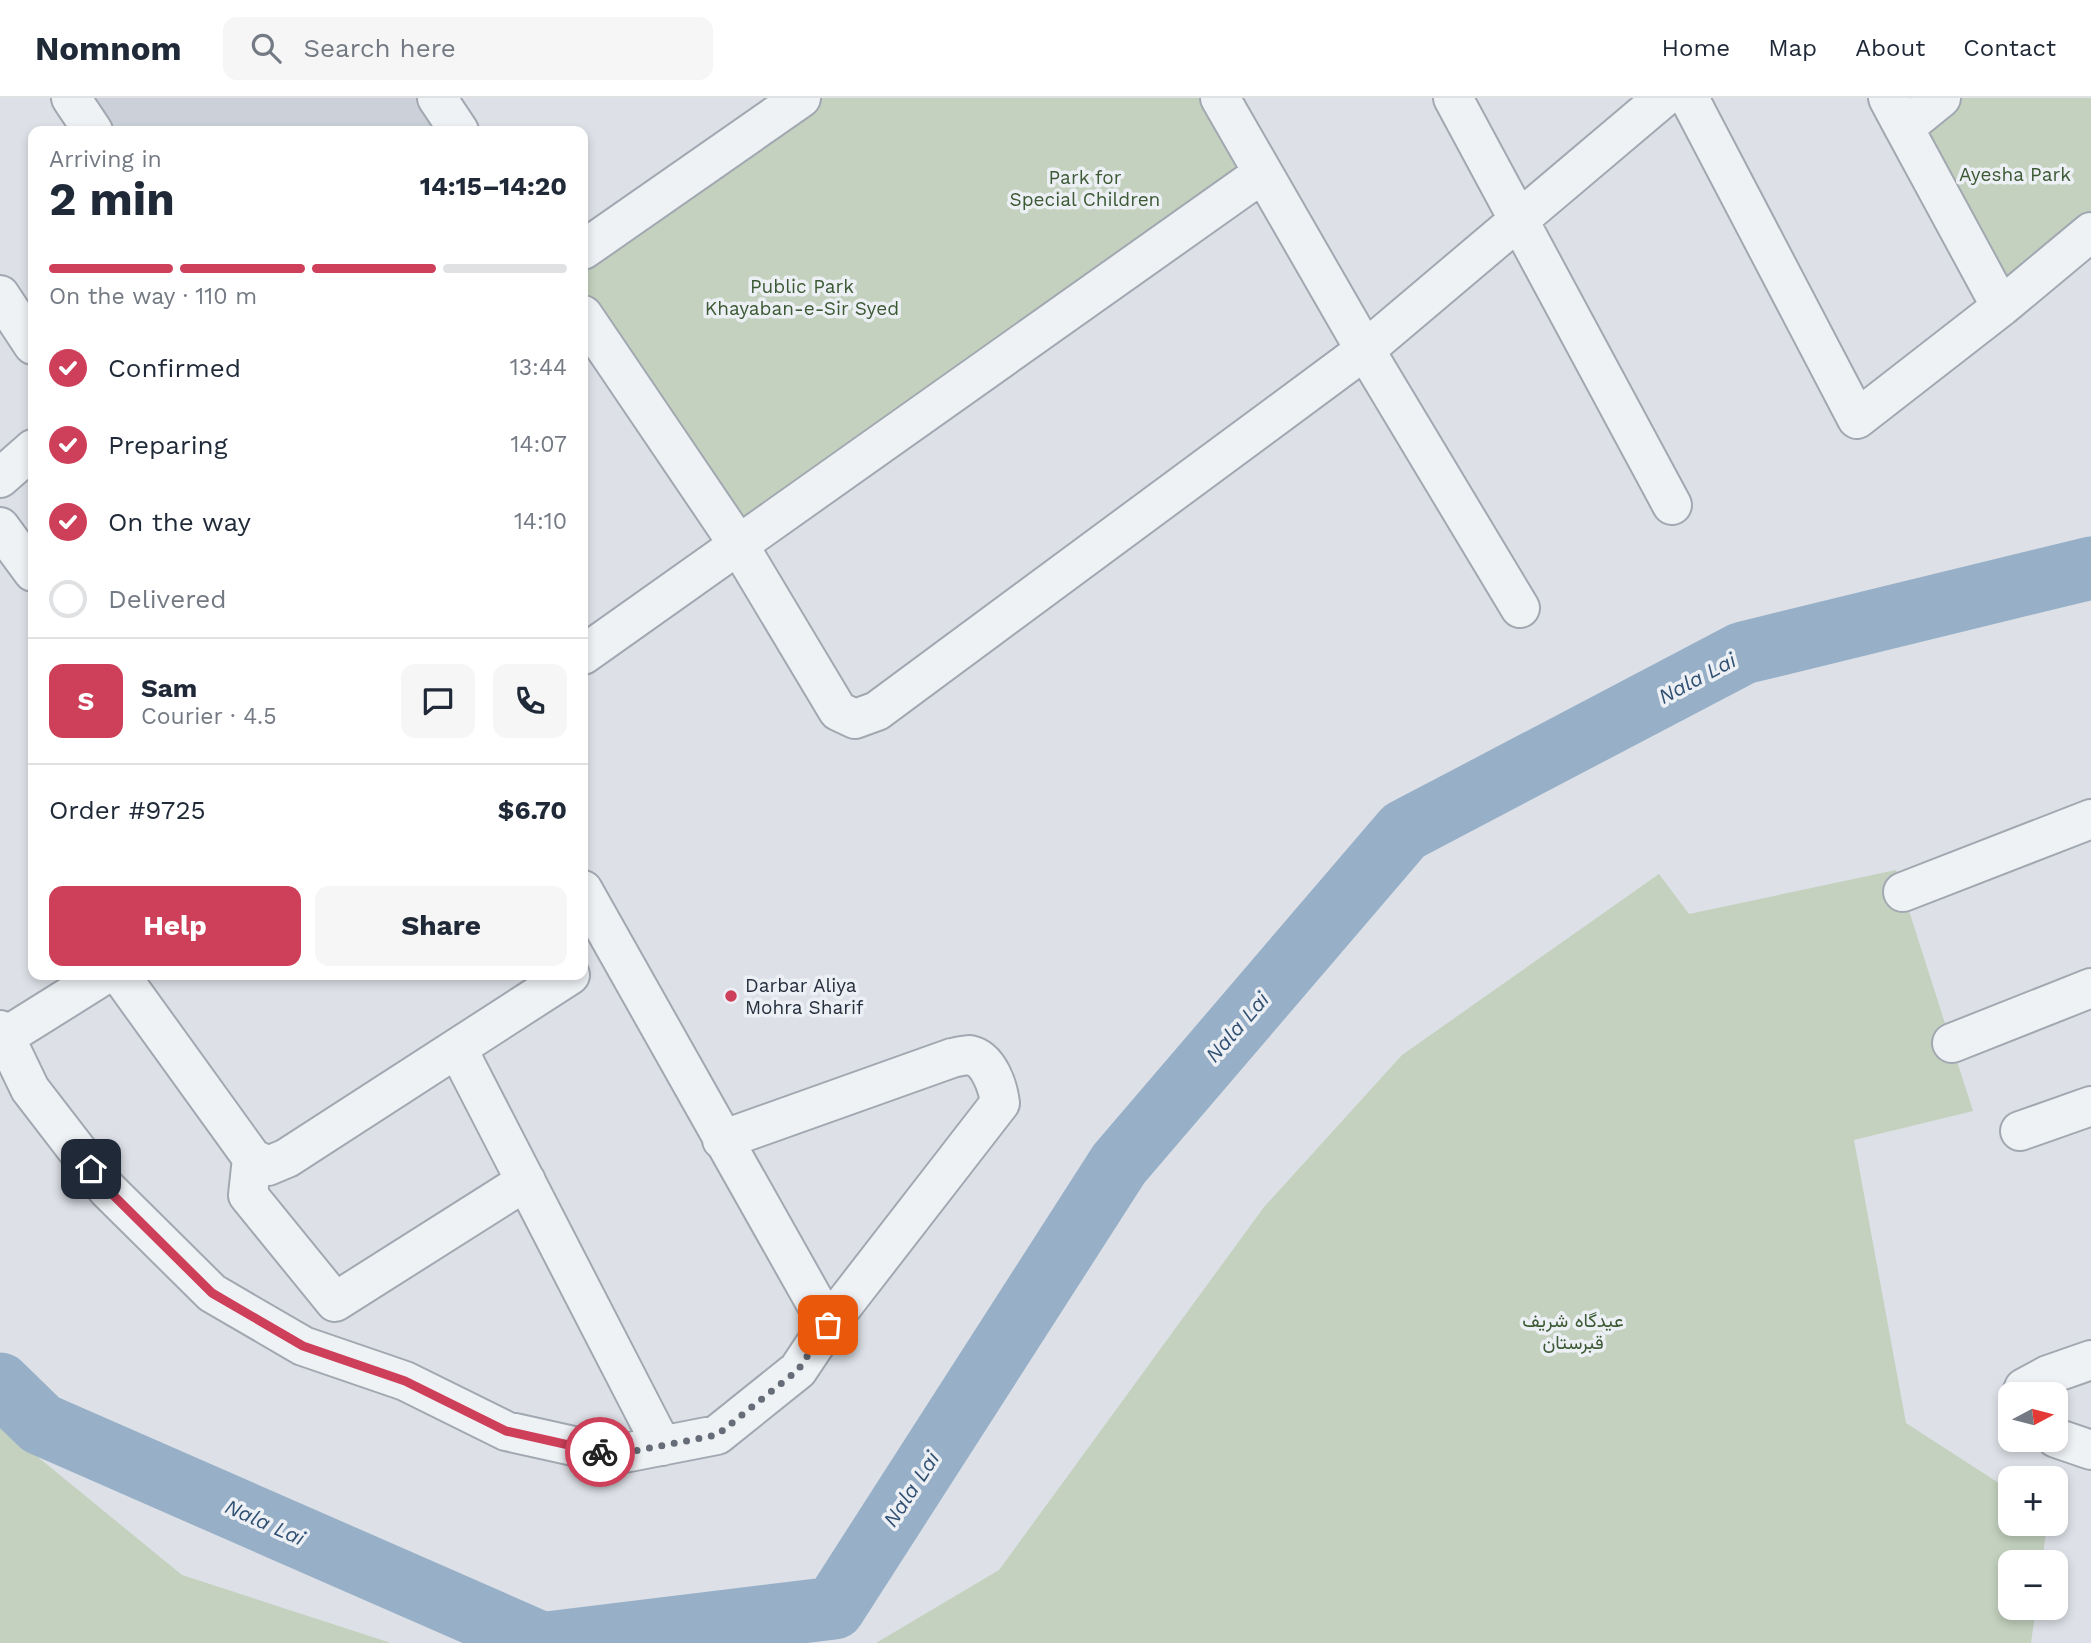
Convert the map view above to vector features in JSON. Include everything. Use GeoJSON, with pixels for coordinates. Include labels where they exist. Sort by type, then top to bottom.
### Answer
{"type":"FeatureCollection","features":[{"type":"Feature","properties":{"kind":"street"},"geometry":{"type":"LineString","coordinates":[[71,98],[90,126]]}},
{"type":"Feature","properties":{"kind":"street"},"geometry":{"type":"LineString","coordinates":[[437,98],[456,126]]}},
{"type":"Feature","properties":{"kind":"street"},"geometry":{"type":"LineString","coordinates":[[588,247],[801,98]]}},
{"type":"Feature","properties":{"kind":"street"},"geometry":{"type":"LineString","coordinates":[[1220,98],[1365,350],[1520,608]]}},
{"type":"Feature","properties":{"kind":"street"},"geometry":{"type":"LineString","coordinates":[[1453,98],[1671,505]]}},
{"type":"Feature","properties":{"kind":"street"},"geometry":{"type":"LineString","coordinates":[[588,322],[738,544],[838,711],[855,719],[877,711],[1365,350],[1662,98]]}},
{"type":"Feature","properties":{"kind":"street"},"geometry":{"type":"LineString","coordinates":[[1689,98],[1857,419],[2001,307],[2091,232]]}},
{"type":"Feature","properties":{"kind":"street"},"geometry":{"type":"LineString","coordinates":[[1941,98],[1896,113],[2001,307]]}},
{"type":"Feature","properties":{"kind":"street"},"geometry":{"type":"LineString","coordinates":[[588,651],[1262,173]]}},
{"type":"Feature","properties":{"kind":"street"},"geometry":{"type":"LineString","coordinates":[[0,295],[28,337]]}},
{"type":"Feature","properties":{"kind":"street"},"geometry":{"type":"LineString","coordinates":[[0,478],[28,453]]}},
{"type":"Feature","properties":{"kind":"street"},"geometry":{"type":"LineString","coordinates":[[0,527],[28,565]]}},
{"type":"Feature","properties":{"kind":"street"},"geometry":{"type":"LineString","coordinates":[[1903,892],[2091,819]]}},
{"type":"Feature","properties":{"kind":"street"},"geometry":{"type":"LineString","coordinates":[[588,912],[598,956],[722,1140],[828,1325]]}},
{"type":"Feature","properties":{"kind":"street"},"geometry":{"type":"LineString","coordinates":[[95,980],[3,1034],[30,1089],[107,1189],[212,1293],[303,1346],[405,1381],[506,1431],[614,1455],[717,1435],[798,1370],[828,1325],[1000,1103],[998,1088],[983,1063],[970,1055],[952,1058],[722,1140]]}},
{"type":"Feature","properties":{"kind":"street"},"geometry":{"type":"LineString","coordinates":[[124,980],[252,1158],[268,1166],[286,1158],[562,980]]}},
{"type":"Feature","properties":{"kind":"street"},"geometry":{"type":"LineString","coordinates":[[1952,1043],[2091,988]]}},
{"type":"Feature","properties":{"kind":"street"},"geometry":{"type":"LineString","coordinates":[[457,1048],[662,1446]]}},
{"type":"Feature","properties":{"kind":"street"},"geometry":{"type":"LineString","coordinates":[[2021,1131],[2091,1106]]}},
{"type":"Feature","properties":{"kind":"street"},"geometry":{"type":"LineString","coordinates":[[252,1158],[248,1195],[335,1302],[526,1181]]}},
{"type":"Feature","properties":{"kind":"street"},"geometry":{"type":"LineString","coordinates":[[2035,1382],[2091,1360]]}},
{"type":"Feature","properties":{"kind":"street"},"geometry":{"type":"LineString","coordinates":[[2068,1442],[2091,1450]]}},
{"type":"Feature","properties":{"kind":"shaded area"},"geometry":{"type":"Polygon","coordinates":[[[73,98],[437,98],[456,126],[92,126],[73,98]]]}},
{"type":"Feature","properties":{"kind":"green space","name":"Public Park Khayaban-e-Sir Syed"},"geometry":{"type":"Polygon","coordinates":[[[801,98],[1221,98],[1263,173],[738,544],[588,322],[588,247],[801,98]]]}},
{"type":"Feature","properties":{"kind":"green space","name":"Ayesha Park"},"geometry":{"type":"Polygon","coordinates":[[[1941,98],[2091,98],[2091,232],[2001,307],[1904,128],[1941,98]]]}},
{"type":"Feature","properties":{"kind":"green space","name":"عیدگاہ شریف قبرستان"},"geometry":{"type":"Polygon","coordinates":[[[1896,870],[1973,1111],[1854,1140],[1906,1423],[1998,1483],[1998,1536],[2045,1536],[2044,1550],[1998,1550],[1998,1620],[2034,1620],[2031,1643],[876,1643],[999,1570],[1264,1207],[1402,1055],[1659,874],[1689,914],[1896,870]]]}},
{"type":"Feature","properties":{"kind":"green space"},"geometry":{"type":"Polygon","coordinates":[[[0,1426],[182,1575],[391,1643],[0,1643],[0,1426]]]}},
{"type":"Feature","properties":{"kind":"waterway","name":"Nala Lai"},"geometry":{"type":"LineString","coordinates":[[547,1643],[834,1608],[1119,1164],[1404,831],[1743,653],[2091,568]]}},
{"type":"Feature","properties":{"kind":"waterway","name":"Nala Lai"},"geometry":{"type":"LineString","coordinates":[[0,1384],[41,1424],[541,1643]]}},
{"type":"Feature","properties":{"kind":"way so far"},"geometry":{"type":"LineString","coordinates":[[600,1452],[614,1455],[717,1435],[798,1370],[828,1325]]}},
{"type":"Feature","properties":{"kind":"place","name":"Darbar Aliya Mohra Sharif"},"geometry":{"type":"Point","coordinates":[731,996]}},
{"type":"Feature","properties":{"kind":"route"},"geometry":{"type":"LineString","coordinates":[[91,1169],[107,1189],[212,1293],[303,1346],[405,1381],[506,1431],[600,1452]]}},
{"type":"Feature","properties":{"kind":"park label","name":"Park for Special Children"},"geometry":{"type":"Point","coordinates":[1085,188]}}]}
